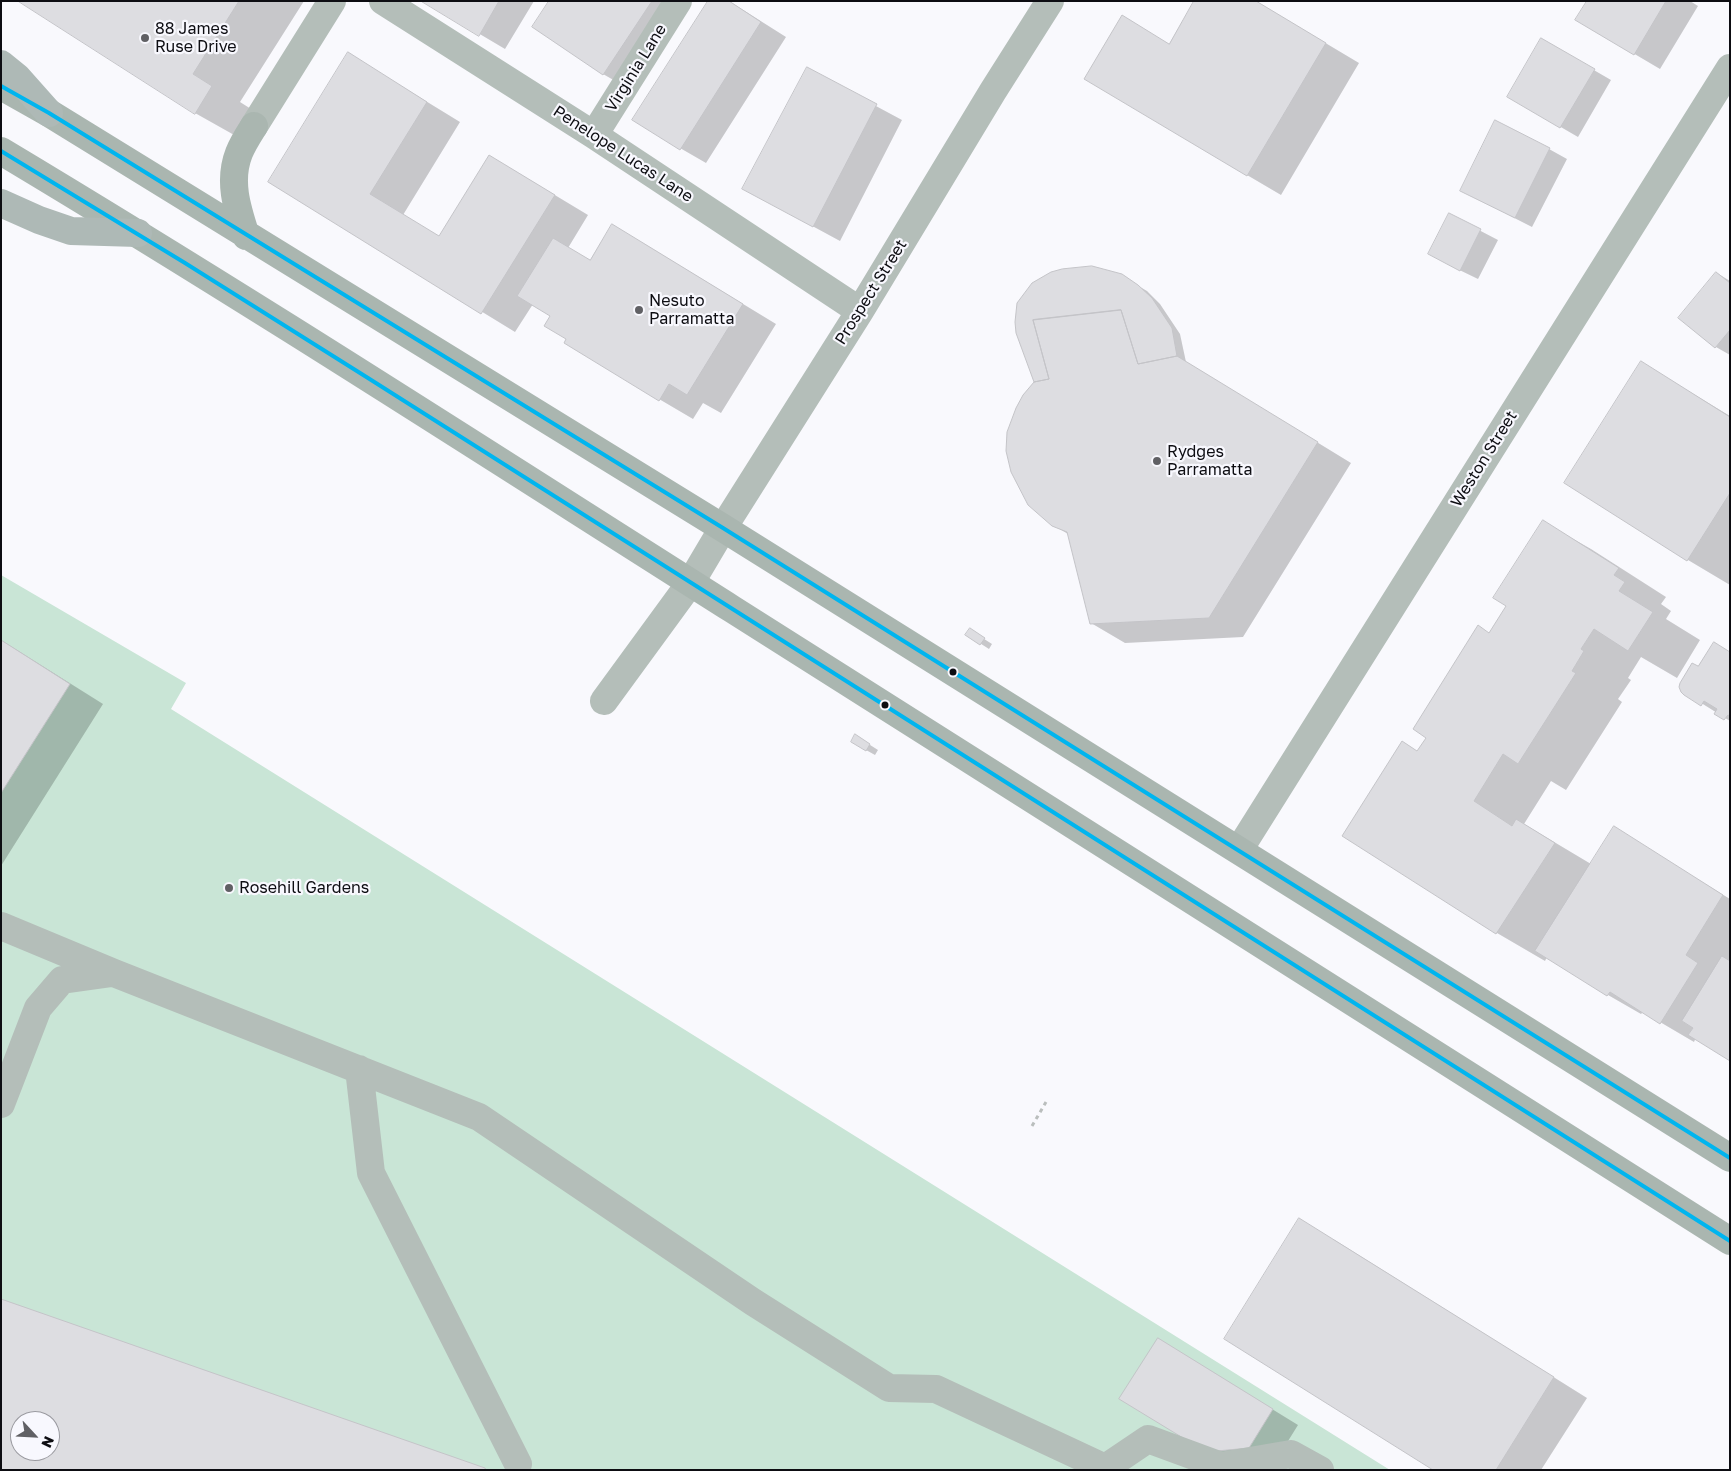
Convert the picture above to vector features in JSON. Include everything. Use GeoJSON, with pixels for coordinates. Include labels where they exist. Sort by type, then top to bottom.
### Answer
{"type":"FeatureCollection","features":[{"type":"Feature","properties":{"kind":"highway"},"geometry":{"type":"LineString","coordinates":[[1,64],[17,77],[49,114]]}},
{"type":"Feature","properties":{"kind":"highway"},"geometry":{"type":"LineString","coordinates":[[1,203],[39,220],[71,231],[138,233]]}},
{"type":"Feature","properties":{"kind":"main road"},"geometry":{"type":"LineString","coordinates":[[1,86],[723,528],[1730,1158]]}},
{"type":"Feature","properties":{"kind":"main road"},"geometry":{"type":"LineString","coordinates":[[246,236],[234,191],[233,173],[239,152],[254,126]]}},
{"type":"Feature","properties":{"kind":"main road"},"geometry":{"type":"LineString","coordinates":[[1,151],[138,233],[1430,1049],[1730,1241]]}},
{"type":"Feature","properties":{"kind":"street"},"geometry":{"type":"LineString","coordinates":[[254,126],[332,1]]}},
{"type":"Feature","properties":{"kind":"street","name":"Penelope Lucas Lane"},"geometry":{"type":"LineString","coordinates":[[384,1],[594,135],[860,311]]}},
{"type":"Feature","properties":{"kind":"street","name":"Virginia Lane"},"geometry":{"type":"LineString","coordinates":[[594,135],[678,1]]}},
{"type":"Feature","properties":{"kind":"street","name":"Prospect Street"},"geometry":{"type":"LineString","coordinates":[[604,701],[691,582],[1050,1]]}},
{"type":"Feature","properties":{"kind":"street","name":"Weston Street"},"geometry":{"type":"LineString","coordinates":[[1239,850],[1730,68]]}},
{"type":"Feature","properties":{"kind":"street"},"geometry":{"type":"LineString","coordinates":[[1,926],[114,973],[479,1117],[753,1302],[889,1388],[936,1389],[1105,1468],[1148,1439],[1221,1466],[1291,1454],[1320,1470]]}},
{"type":"Feature","properties":{"kind":"street"},"geometry":{"type":"LineString","coordinates":[[1,1104],[38,1008],[62,980],[114,973]]}},
{"type":"Feature","properties":{"kind":"street"},"geometry":{"type":"LineString","coordinates":[[359,1069],[372,1173],[518,1464]]}},
{"type":"Feature","properties":{"kind":"path"},"geometry":{"type":"LineString","coordinates":[[1032,1126],[1046,1102]]}},
{"type":"Feature","properties":{"kind":"green space","name":"Rosehill Gardens"},"geometry":{"type":"Polygon","coordinates":[[[1,575],[186,683],[171,709],[1390,1470],[1,1470],[1,575]]]}},
{"type":"Feature","properties":{"kind":"building","name":"88 James Ruse Drive"},"geometry":{"type":"Polygon","coordinates":[[[18,1],[239,1],[193,74],[212,86],[195,114],[18,1]]]}},
{"type":"Feature","properties":{"kind":"building"},"geometry":{"type":"Polygon","coordinates":[[[421,1],[499,1],[479,36],[421,1]]]}},
{"type":"Feature","properties":{"kind":"building"},"geometry":{"type":"Polygon","coordinates":[[[549,1],[652,1],[603,75],[532,27],[549,1]]]}},
{"type":"Feature","properties":{"kind":"building"},"geometry":{"type":"Polygon","coordinates":[[[708,1],[729,1],[761,22],[680,150],[632,120],[708,1]]]}},
{"type":"Feature","properties":{"kind":"building"},"geometry":{"type":"Polygon","coordinates":[[[1194,1],[1256,1],[1326,43],[1247,176],[1084,79],[1122,15],[1169,44],[1194,1]]]}},
{"type":"Feature","properties":{"kind":"building"},"geometry":{"type":"Polygon","coordinates":[[[1587,1],[1666,1],[1634,55],[1575,20],[1587,1]]]}},
{"type":"Feature","properties":{"kind":"building"},"geometry":{"type":"Polygon","coordinates":[[[1541,38],[1595,69],[1560,128],[1507,97],[1541,38]]]}},
{"type":"Feature","properties":{"kind":"building"},"geometry":{"type":"Polygon","coordinates":[[[348,52],[427,102],[370,194],[439,236],[489,155],[555,195],[481,314],[268,182],[348,52]]]}},
{"type":"Feature","properties":{"kind":"building"},"geometry":{"type":"Polygon","coordinates":[[[807,67],[877,104],[813,227],[742,189],[807,67]]]}},
{"type":"Feature","properties":{"kind":"building"},"geometry":{"type":"Polygon","coordinates":[[[1495,120],[1550,148],[1515,218],[1460,191],[1495,120]]]}},
{"type":"Feature","properties":{"kind":"building"},"geometry":{"type":"Polygon","coordinates":[[[1449,213],[1481,229],[1460,271],[1428,254],[1449,213]]]}},
{"type":"Feature","properties":{"kind":"building","name":"Nesuto Parramatta"},"geometry":{"type":"Polygon","coordinates":[[[612,224],[743,304],[687,395],[669,384],[659,401],[564,343],[566,339],[544,326],[550,316],[517,296],[553,238],[590,260],[612,224]]]}},
{"type":"Feature","properties":{"kind":"building"},"geometry":{"type":"Polygon","coordinates":[[[1092,266],[1122,274],[1152,298],[1172,328],[1177,356],[1138,364],[1121,310],[1033,320],[1049,379],[1034,382],[1016,333],[1017,303],[1032,283],[1051,272],[1092,266]]]}},
{"type":"Feature","properties":{"kind":"building"},"geometry":{"type":"Polygon","coordinates":[[[1716,272],[1730,283],[1730,330],[1715,348],[1678,318],[1716,272]]]}},
{"type":"Feature","properties":{"kind":"building","name":"Rydges Parramatta"},"geometry":{"type":"Polygon","coordinates":[[[1121,310],[1138,364],[1177,356],[1318,442],[1209,618],[1090,624],[1067,532],[1052,526],[1028,505],[1011,472],[1006,451],[1007,432],[1016,408],[1023,395],[1034,382],[1049,379],[1033,320],[1121,310]]]}},
{"type":"Feature","properties":{"kind":"building"},"geometry":{"type":"Polygon","coordinates":[[[1641,361],[1730,417],[1730,493],[1687,561],[1564,483],[1641,361]]]}},
{"type":"Feature","properties":{"kind":"building"},"geometry":{"type":"Polygon","coordinates":[[[1543,520],[1619,568],[1614,575],[1625,582],[1619,591],[1653,612],[1628,651],[1594,629],[1581,649],[1584,651],[1572,671],[1576,673],[1518,764],[1503,754],[1474,801],[1512,826],[1516,819],[1555,843],[1496,934],[1342,836],[1402,741],[1417,751],[1426,738],[1413,729],[1478,625],[1489,633],[1506,606],[1493,598],[1543,520]]]}},
{"type":"Feature","properties":{"kind":"building"},"geometry":{"type":"Polygon","coordinates":[[[970,628],[985,638],[980,645],[965,635],[970,628]]]}},
{"type":"Feature","properties":{"kind":"building"},"geometry":{"type":"Polygon","coordinates":[[[1,640],[70,684],[1,793],[1,640]]]}},
{"type":"Feature","properties":{"kind":"building"},"geometry":{"type":"Polygon","coordinates":[[[1714,642],[1730,652],[1730,716],[1728,715],[1724,720],[1714,714],[1717,709],[1704,701],[1701,706],[1684,695],[1679,687],[1692,663],[1698,666],[1714,642]]]}},
{"type":"Feature","properties":{"kind":"building"},"geometry":{"type":"Polygon","coordinates":[[[855,734],[870,744],[866,751],[851,742],[855,734]]]}},
{"type":"Feature","properties":{"kind":"building"},"geometry":{"type":"Polygon","coordinates":[[[1614,826],[1723,895],[1686,955],[1698,963],[1660,1024],[1610,992],[1607,996],[1535,951],[1614,826]]]}},
{"type":"Feature","properties":{"kind":"building"},"geometry":{"type":"Polygon","coordinates":[[[1722,956],[1730,961],[1730,1061],[1688,1035],[1693,1028],[1682,1021],[1722,956]]]}},
{"type":"Feature","properties":{"kind":"building"},"geometry":{"type":"Polygon","coordinates":[[[1299,1218],[1554,1377],[1496,1470],[1433,1470],[1224,1339],[1299,1218]]]}},
{"type":"Feature","properties":{"kind":"building"},"geometry":{"type":"Polygon","coordinates":[[[1,1299],[485,1468],[486,1470],[1,1470],[1,1299]]]}},
{"type":"Feature","properties":{"kind":"building"},"geometry":{"type":"Polygon","coordinates":[[[1158,1338],[1273,1409],[1249,1448],[1206,1452],[1119,1399],[1158,1338]]]}},
{"type":"Feature","properties":{"kind":"transit line"},"geometry":{"type":"LineString","coordinates":[[1,86],[49,113],[723,528],[1730,1158]]}},
{"type":"Feature","properties":{"kind":"transit line"},"geometry":{"type":"LineString","coordinates":[[1,151],[185,263],[368,378],[1730,1241]]}},
{"type":"Feature","properties":{"kind":"place","name":"88 James Ruse Drive"},"geometry":{"type":"Point","coordinates":[145,38]}},
{"type":"Feature","properties":{"kind":"place","name":"Nesuto Parramatta"},"geometry":{"type":"Point","coordinates":[639,310]}},
{"type":"Feature","properties":{"kind":"place","name":"Rydges Parramatta"},"geometry":{"type":"Point","coordinates":[1157,461]}},
{"type":"Feature","properties":{"kind":"place","name":"Rosehill Gardens"},"geometry":{"type":"Point","coordinates":[229,888]}}]}
